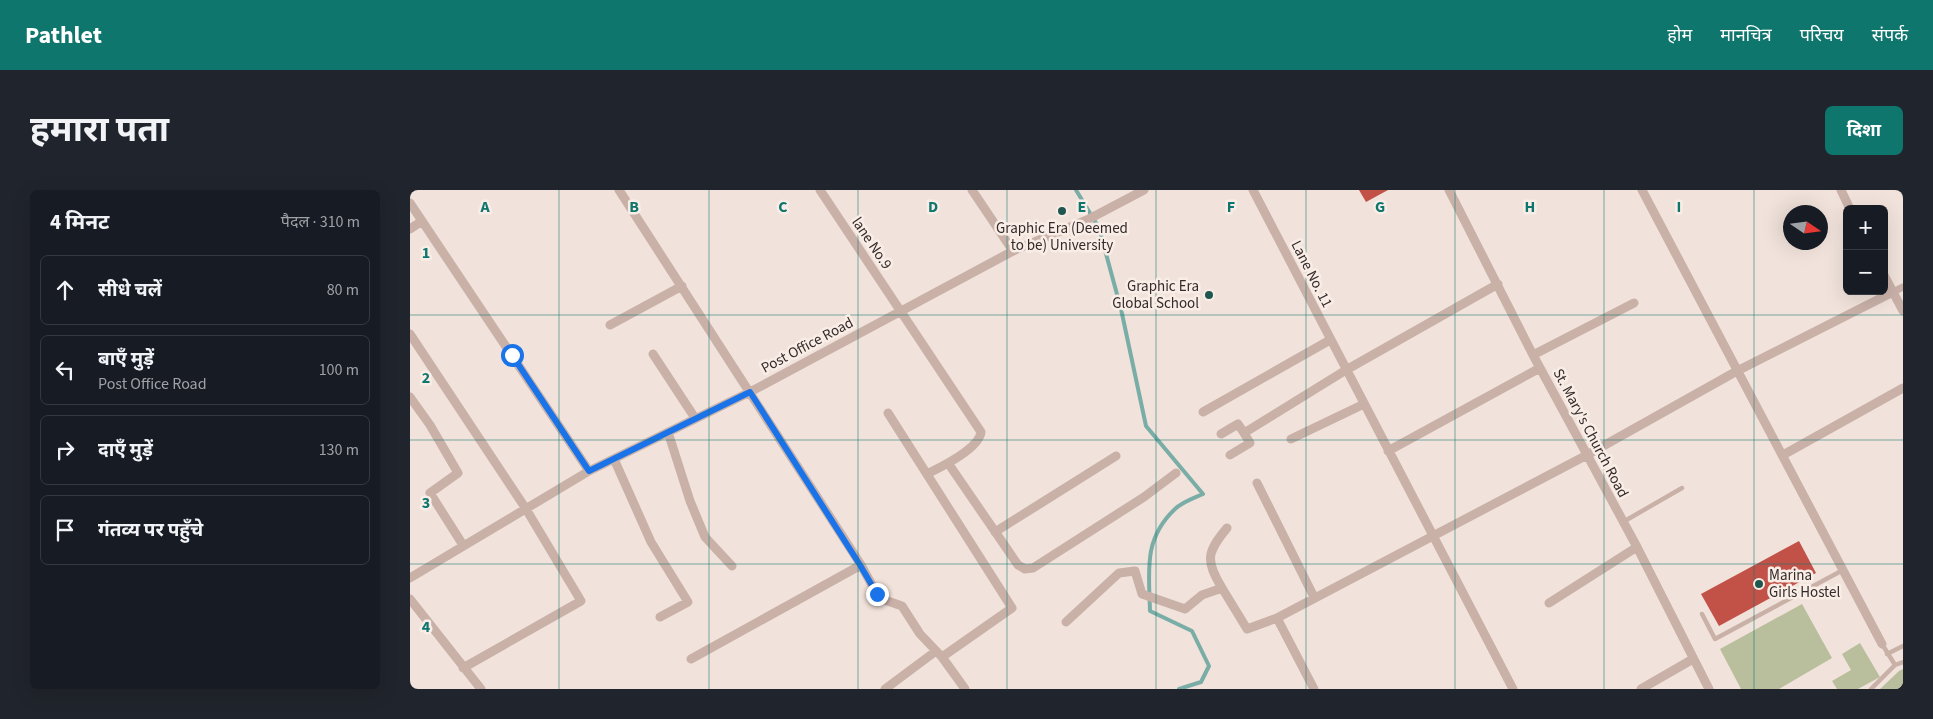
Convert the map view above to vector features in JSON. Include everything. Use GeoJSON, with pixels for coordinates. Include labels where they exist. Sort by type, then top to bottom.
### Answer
{"type":"FeatureCollection","features":[{"type":"Feature","properties":{"kind":"street"},"geometry":{"type":"LineString","coordinates":[[619,190],[750,392],[879,598],[902,606],[920,634],[939,654],[965,689]]}},
{"type":"Feature","properties":{"kind":"street","name":"lane No.9"},"geometry":{"type":"LineString","coordinates":[[820,190],[981,432],[978,443],[948,463],[927,474]]}},
{"type":"Feature","properties":{"kind":"street"},"geometry":{"type":"LineString","coordinates":[[972,190],[1013,251]]}},
{"type":"Feature","properties":{"kind":"street","name":"Post Office Road"},"geometry":{"type":"LineString","coordinates":[[410,578],[589,471],[750,392],[1013,251],[1087,220],[1144,190]]}},
{"type":"Feature","properties":{"kind":"street","name":"Lane No. 11"},"geometry":{"type":"LineString","coordinates":[[1253,190],[1513,689]]}},
{"type":"Feature","properties":{"kind":"street","name":"St. Mary's Church Road"},"geometry":{"type":"LineString","coordinates":[[1449,190],[1533,355],[1637,547],[1709,689]]}},
{"type":"Feature","properties":{"kind":"street"},"geometry":{"type":"LineString","coordinates":[[1642,190],[1882,644]]}},
{"type":"Feature","properties":{"kind":"street"},"geometry":{"type":"LineString","coordinates":[[1841,190],[1848,205]]}},
{"type":"Feature","properties":{"kind":"street"},"geometry":{"type":"LineString","coordinates":[[410,203],[589,471]]}},
{"type":"Feature","properties":{"kind":"street"},"geometry":{"type":"LineString","coordinates":[[410,228],[422,221]]}},
{"type":"Feature","properties":{"kind":"street"},"geometry":{"type":"LineString","coordinates":[[1888,283],[1903,311]]}},
{"type":"Feature","properties":{"kind":"street"},"geometry":{"type":"LineString","coordinates":[[1244,433],[1346,370],[1498,284]]}},
{"type":"Feature","properties":{"kind":"street"},"geometry":{"type":"LineString","coordinates":[[610,325],[682,286]]}},
{"type":"Feature","properties":{"kind":"street"},"geometry":{"type":"LineString","coordinates":[[1228,528],[1211,548],[1209,560],[1214,574],[1246,629],[1277,618],[1587,454],[1737,370],[1903,287]]}},
{"type":"Feature","properties":{"kind":"street"},"geometry":{"type":"LineString","coordinates":[[1533,355],[1634,303]]}},
{"type":"Feature","properties":{"kind":"street"},"geometry":{"type":"LineString","coordinates":[[410,334],[526,508],[580,601],[464,668]]}},
{"type":"Feature","properties":{"kind":"street"},"geometry":{"type":"LineString","coordinates":[[1203,412],[1330,340]]}},
{"type":"Feature","properties":{"kind":"street"},"geometry":{"type":"LineString","coordinates":[[653,354],[695,418]]}},
{"type":"Feature","properties":{"kind":"street"},"geometry":{"type":"LineString","coordinates":[[1388,452],[1540,368]]}},
{"type":"Feature","properties":{"kind":"street"},"geometry":{"type":"LineString","coordinates":[[1783,456],[1903,388]]}},
{"type":"Feature","properties":{"kind":"street"},"geometry":{"type":"LineString","coordinates":[[410,397],[430,425],[458,473],[430,493],[463,546]]}},
{"type":"Feature","properties":{"kind":"street"},"geometry":{"type":"LineString","coordinates":[[1291,440],[1364,404]]}},
{"type":"Feature","properties":{"kind":"street"},"geometry":{"type":"LineString","coordinates":[[885,689],[1012,608],[888,413]]}},
{"type":"Feature","properties":{"kind":"street"},"geometry":{"type":"LineString","coordinates":[[1221,434],[1238,424],[1250,443],[1230,455]]}},
{"type":"Feature","properties":{"kind":"street"},"geometry":{"type":"LineString","coordinates":[[668,432],[690,501],[705,537],[732,566]]}},
{"type":"Feature","properties":{"kind":"street"},"geometry":{"type":"LineString","coordinates":[[995,532],[1116,456]]}},
{"type":"Feature","properties":{"kind":"street"},"geometry":{"type":"LineString","coordinates":[[614,459],[651,542],[688,602],[660,617]]}},
{"type":"Feature","properties":{"kind":"street"},"geometry":{"type":"LineString","coordinates":[[948,463],[1018,565],[1025,569],[1033,568],[1144,496],[1176,472]]}},
{"type":"Feature","properties":{"kind":"street"},"geometry":{"type":"LineString","coordinates":[[1257,483],[1314,598]]}},
{"type":"Feature","properties":{"kind":"street"},"geometry":{"type":"LineString","coordinates":[[1549,603],[1637,547]]}},
{"type":"Feature","properties":{"kind":"street"},"geometry":{"type":"LineString","coordinates":[[691,659],[860,565]]}},
{"type":"Feature","properties":{"kind":"street"},"geometry":{"type":"LineString","coordinates":[[1066,622],[1119,573],[1135,571],[1142,594],[1186,609],[1202,595],[1222,588]]}},
{"type":"Feature","properties":{"kind":"street"},"geometry":{"type":"LineString","coordinates":[[410,599],[481,689]]}},
{"type":"Feature","properties":{"kind":"street"},"geometry":{"type":"LineString","coordinates":[[1277,618],[1314,689]]}},
{"type":"Feature","properties":{"kind":"street"},"geometry":{"type":"LineString","coordinates":[[1641,689],[1693,659]]}},
{"type":"Feature","properties":{"kind":"lane"},"geometry":{"type":"LineString","coordinates":[[1623,522],[1682,488]]}},
{"type":"Feature","properties":{"kind":"lane"},"geometry":{"type":"LineString","coordinates":[[1702,614],[1715,639],[1843,570]]}},
{"type":"Feature","properties":{"kind":"lane"},"geometry":{"type":"LineString","coordinates":[[1882,644],[1896,665]]}},
{"type":"Feature","properties":{"kind":"lane"},"geometry":{"type":"LineString","coordinates":[[1887,654],[1903,646]]}},
{"type":"Feature","properties":{"kind":"lane"},"geometry":{"type":"LineString","coordinates":[[1871,689],[1896,665],[1903,662]]}},
{"type":"Feature","properties":{"kind":"green space"},"geometry":{"type":"Polygon","coordinates":[[[1802,604],[1832,658],[1779,689],[1741,689],[1720,649],[1802,604]]]}},
{"type":"Feature","properties":{"kind":"green space"},"geometry":{"type":"Polygon","coordinates":[[[1860,643],[1880,677],[1858,689],[1837,689],[1832,681],[1851,670],[1842,654],[1860,643]]]}},
{"type":"Feature","properties":{"kind":"green space"},"geometry":{"type":"Polygon","coordinates":[[[1903,669],[1903,689],[1880,689],[1899,671],[1903,669]]]}},
{"type":"Feature","properties":{"kind":"building"},"geometry":{"type":"Polygon","coordinates":[[[1359,190],[1388,190],[1366,202],[1359,190]]]}},
{"type":"Feature","properties":{"kind":"building","name":"Marina Girls Hostel"},"geometry":{"type":"Polygon","coordinates":[[[1799,541],[1816,573],[1719,626],[1701,594],[1799,541]]]}},
{"type":"Feature","properties":{"kind":"waterway"},"geometry":{"type":"LineString","coordinates":[[1076,190],[1099,228],[1121,309],[1146,426],[1203,494],[1181,504],[1165,520],[1157,532],[1150,556],[1150,611],[1192,631],[1209,666],[1201,682],[1179,689]]}},
{"type":"Feature","properties":{"kind":"place","name":"Graphic Era (Deemed to be) University"},"geometry":{"type":"Point","coordinates":[1062,211]}},
{"type":"Feature","properties":{"kind":"place","name":"Graphic Era Global School"},"geometry":{"type":"Point","coordinates":[1209,295]}},
{"type":"Feature","properties":{"kind":"place","name":"Marina Girls Hostel"},"geometry":{"type":"Point","coordinates":[1759,584]}},
{"type":"Feature","properties":{"kind":"route"},"geometry":{"type":"LineString","coordinates":[[512,355],[589,471],[750,392],[877,594]]}}]}
